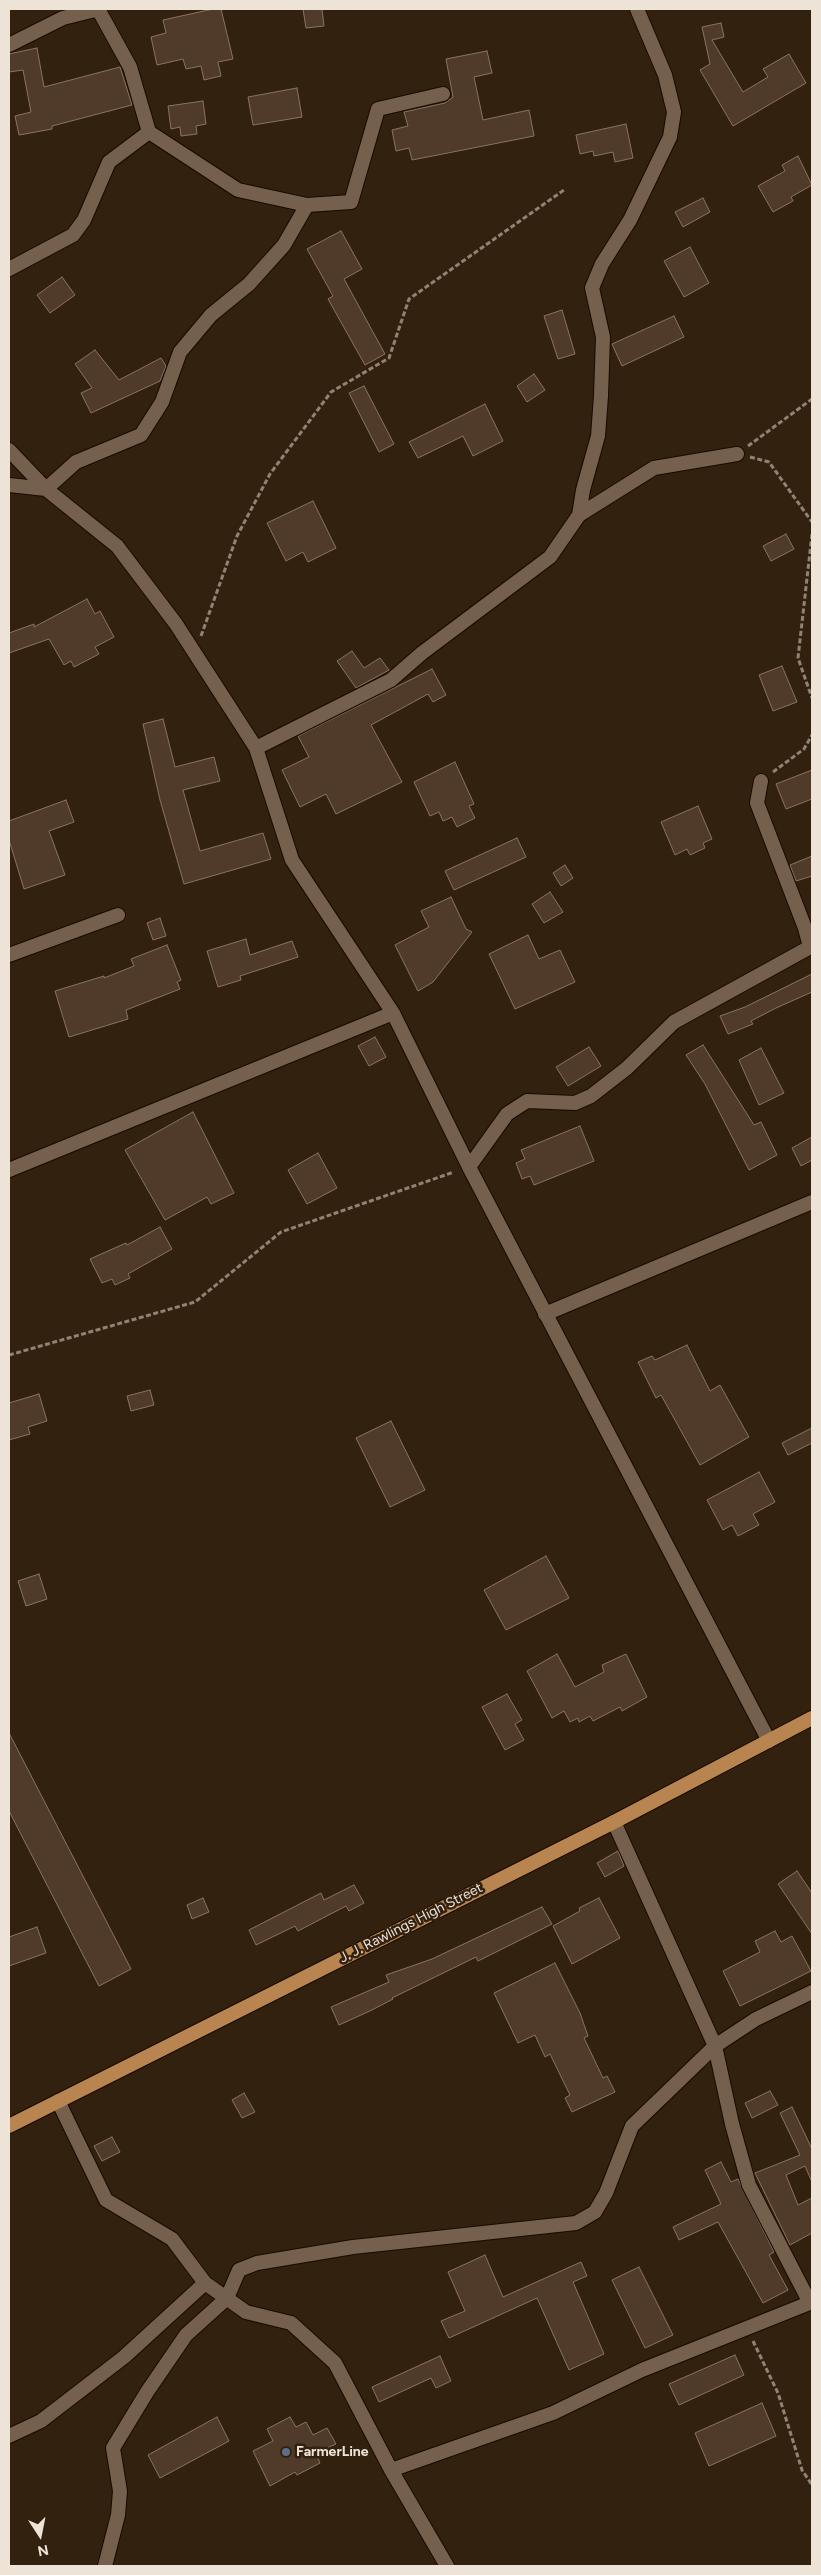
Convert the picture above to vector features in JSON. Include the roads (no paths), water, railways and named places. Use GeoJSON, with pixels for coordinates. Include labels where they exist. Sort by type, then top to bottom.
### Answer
{"type":"FeatureCollection","features":[{"type":"Feature","properties":{"kind":"main road","name":"J. J. Rawlings High Street"},"geometry":{"type":"LineString","coordinates":[[9,2126],[614,1822],[812,1718]]}},
{"type":"Feature","properties":{"kind":"street"},"geometry":{"type":"LineString","coordinates":[[9,45],[63,18],[98,9],[130,67],[149,132],[238,190],[307,205],[351,202],[378,109],[443,94]]}},
{"type":"Feature","properties":{"kind":"street"},"geometry":{"type":"LineString","coordinates":[[256,748],[391,680],[422,653],[550,557],[578,515],[598,436],[602,396],[603,338],[592,288],[602,264],[630,220],[670,138],[674,112],[664,76],[637,9]]}},
{"type":"Feature","properties":{"kind":"street"},"geometry":{"type":"LineString","coordinates":[[9,269],[73,235],[84,220],[109,162],[149,132]]}},
{"type":"Feature","properties":{"kind":"street"},"geometry":{"type":"LineString","coordinates":[[9,485],[46,489],[76,462],[141,435],[162,402],[180,352],[212,314],[249,284],[284,246],[307,205]]}},
{"type":"Feature","properties":{"kind":"street"},"geometry":{"type":"LineString","coordinates":[[9,450],[46,489],[117,546],[176,624],[256,748],[292,860],[393,1013],[469,1167],[769,1741]]}},
{"type":"Feature","properties":{"kind":"street"},"geometry":{"type":"LineString","coordinates":[[578,515],[654,468],[738,454]]}},
{"type":"Feature","properties":{"kind":"street"},"geometry":{"type":"LineString","coordinates":[[469,1167],[507,1114],[527,1101],[574,1103],[592,1096],[626,1068],[674,1022],[811,947],[757,803],[761,781]]}},
{"type":"Feature","properties":{"kind":"street"},"geometry":{"type":"LineString","coordinates":[[9,955],[118,915]]}},
{"type":"Feature","properties":{"kind":"street"},"geometry":{"type":"LineString","coordinates":[[9,1170],[393,1013]]}},
{"type":"Feature","properties":{"kind":"street"},"geometry":{"type":"LineString","coordinates":[[545,1314],[812,1202]]}},
{"type":"Feature","properties":{"kind":"street"},"geometry":{"type":"LineString","coordinates":[[391,2470],[553,2413],[642,2370],[811,2302],[749,2185],[732,2124],[715,2046],[614,1822]]}},
{"type":"Feature","properties":{"kind":"street"},"geometry":{"type":"LineString","coordinates":[[105,2566],[118,2515],[120,2491],[113,2448],[147,2392],[186,2335],[227,2298],[239,2270],[257,2263],[353,2247],[576,2224],[595,2212],[599,2206],[632,2126],[715,2046],[756,2019],[812,1992]]}},
{"type":"Feature","properties":{"kind":"street"},"geometry":{"type":"LineString","coordinates":[[58,2101],[106,2200],[172,2239],[206,2283],[246,2312],[291,2323],[335,2363],[391,2470],[447,2566]]}},
{"type":"Feature","properties":{"kind":"street"},"geometry":{"type":"LineString","coordinates":[[9,2436],[41,2421],[124,2357],[206,2283]]}},
{"type":"Feature","properties":{"kind":"place","name":"FarmerLine"},"geometry":{"type":"Point","coordinates":[286,2452]}}]}
